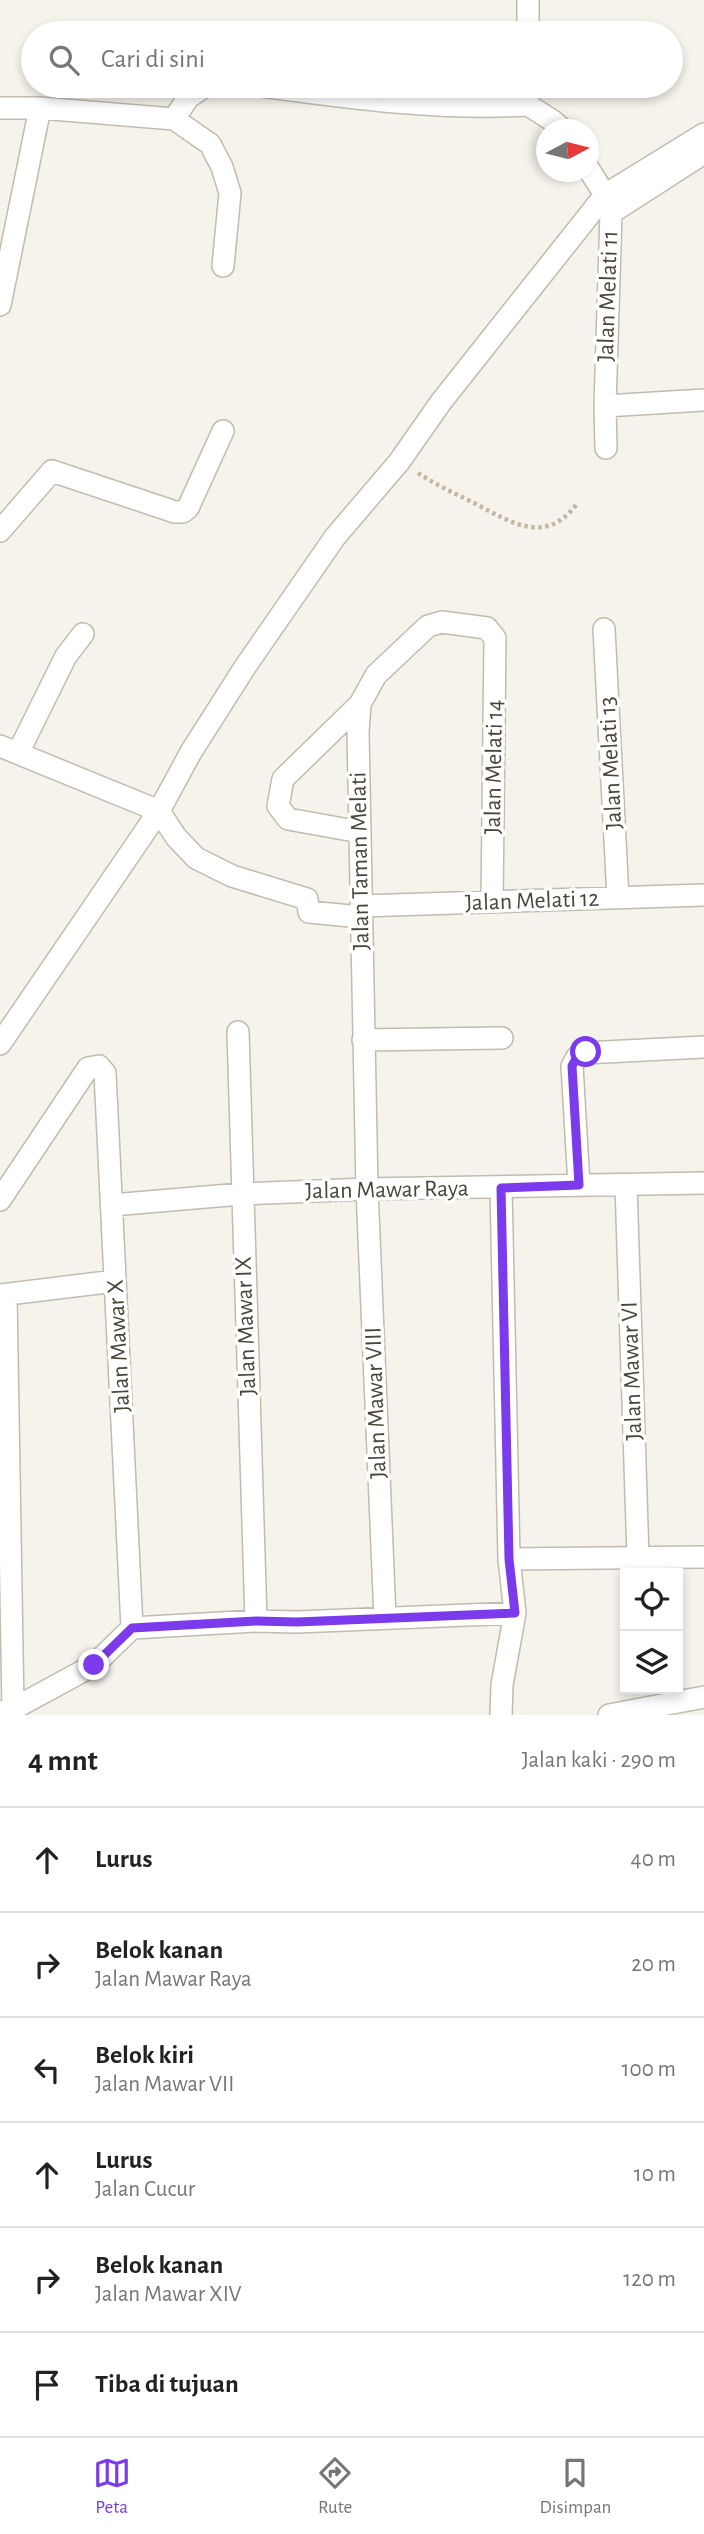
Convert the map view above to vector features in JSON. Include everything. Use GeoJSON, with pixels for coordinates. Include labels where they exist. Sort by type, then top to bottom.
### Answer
{"type":"FeatureCollection","features":[{"type":"Feature","properties":{"kind":"street"},"geometry":{"type":"LineString","coordinates":[[528,0],[528,21]]}},
{"type":"Feature","properties":{"kind":"street"},"geometry":{"type":"LineString","coordinates":[[174,119],[188,98]]}},
{"type":"Feature","properties":{"kind":"street"},"geometry":{"type":"LineString","coordinates":[[352,98],[479,108],[520,98]]}},
{"type":"Feature","properties":{"kind":"street"},"geometry":{"type":"LineString","coordinates":[[530,98],[551,119]]}},
{"type":"Feature","properties":{"kind":"street"},"geometry":{"type":"LineString","coordinates":[[0,108],[40,108],[174,119],[210,144],[222,167],[230,193],[223,265]]}},
{"type":"Feature","properties":{"kind":"street"},"geometry":{"type":"LineString","coordinates":[[0,305],[40,108]]}},
{"type":"Feature","properties":{"kind":"street"},"geometry":{"type":"LineString","coordinates":[[0,1044],[159,811],[191,752],[245,667],[335,537],[399,462],[441,402],[604,195],[704,134]]}},
{"type":"Feature","properties":{"kind":"street","name":"Jalan Melati 11"},"geometry":{"type":"LineString","coordinates":[[606,448],[611,213],[704,153]]}},
{"type":"Feature","properties":{"kind":"street"},"geometry":{"type":"LineString","coordinates":[[597,182],[604,195]]}},
{"type":"Feature","properties":{"kind":"street"},"geometry":{"type":"LineString","coordinates":[[605,406],[704,400]]}},
{"type":"Feature","properties":{"kind":"street"},"geometry":{"type":"LineString","coordinates":[[0,531],[52,471],[183,512],[188,508],[223,431]]}},
{"type":"Feature","properties":{"kind":"street","name":"Jalan Taman Melati"},"geometry":{"type":"LineString","coordinates":[[366,1189],[360,704],[376,675],[428,626],[442,622],[487,628],[492,632]]}},
{"type":"Feature","properties":{"kind":"street","name":"Jalan Melati 13"},"geometry":{"type":"LineString","coordinates":[[604,629],[618,898]]}},
{"type":"Feature","properties":{"kind":"street","name":"Jalan Melati 14"},"geometry":{"type":"LineString","coordinates":[[492,632],[495,646],[492,902]]}},
{"type":"Feature","properties":{"kind":"street"},"geometry":{"type":"LineString","coordinates":[[83,634],[66,656],[9,749],[159,811]]}},
{"type":"Feature","properties":{"kind":"street"},"geometry":{"type":"LineString","coordinates":[[360,704],[283,779],[278,806],[288,819],[360,832]]}},
{"type":"Feature","properties":{"kind":"street","name":"Jalan Melati 12"},"geometry":{"type":"LineString","coordinates":[[159,811],[176,837],[196,858],[232,876],[307,899],[309,912],[361,912],[492,902],[704,895]]}},
{"type":"Feature","properties":{"kind":"street","name":"Jalan Mawar IX"},"geometry":{"type":"LineString","coordinates":[[238,1032],[256,1621]]}},
{"type":"Feature","properties":{"kind":"street"},"geometry":{"type":"LineString","coordinates":[[363,1040],[502,1038]]}},
{"type":"Feature","properties":{"kind":"street"},"geometry":{"type":"LineString","coordinates":[[579,1185],[572,1066],[577,1057],[586,1052],[704,1046]]}},
{"type":"Feature","properties":{"kind":"street","name":"Jalan Mawar X"},"geometry":{"type":"LineString","coordinates":[[0,1200],[88,1068],[99,1066],[105,1073],[132,1628]]}},
{"type":"Feature","properties":{"kind":"street","name":"Jalan Mawar Raya"},"geometry":{"type":"LineString","coordinates":[[112,1205],[241,1194],[366,1189],[704,1183]]}},
{"type":"Feature","properties":{"kind":"street","name":"Jalan Mawar VI"},"geometry":{"type":"LineString","coordinates":[[626,1185],[638,1557]]}},
{"type":"Feature","properties":{"kind":"street"},"geometry":{"type":"LineString","coordinates":[[501,1188],[509,1559],[515,1613],[502,1685],[501,1715]]}},
{"type":"Feature","properties":{"kind":"street","name":"Jalan Mawar VIII"},"geometry":{"type":"LineString","coordinates":[[366,1189],[385,1618]]}},
{"type":"Feature","properties":{"kind":"street"},"geometry":{"type":"LineString","coordinates":[[115,1281],[3,1295],[6,1711],[94,1665],[132,1628],[256,1621],[297,1622],[515,1613]]}},
{"type":"Feature","properties":{"kind":"street"},"geometry":{"type":"LineString","coordinates":[[509,1559],[704,1557]]}},
{"type":"Feature","properties":{"kind":"street"},"geometry":{"type":"LineString","coordinates":[[609,1715],[704,1697]]}},
{"type":"Feature","properties":{"kind":"path"},"geometry":{"type":"LineString","coordinates":[[399,462],[513,524],[533,528],[550,526],[565,519],[576,505]]}},
{"type":"Feature","properties":{"kind":"route"},"geometry":{"type":"LineString","coordinates":[[94,1665],[132,1628],[256,1621],[297,1622],[515,1613],[509,1559],[501,1188],[579,1185],[572,1066],[577,1057],[586,1052]]}}]}
